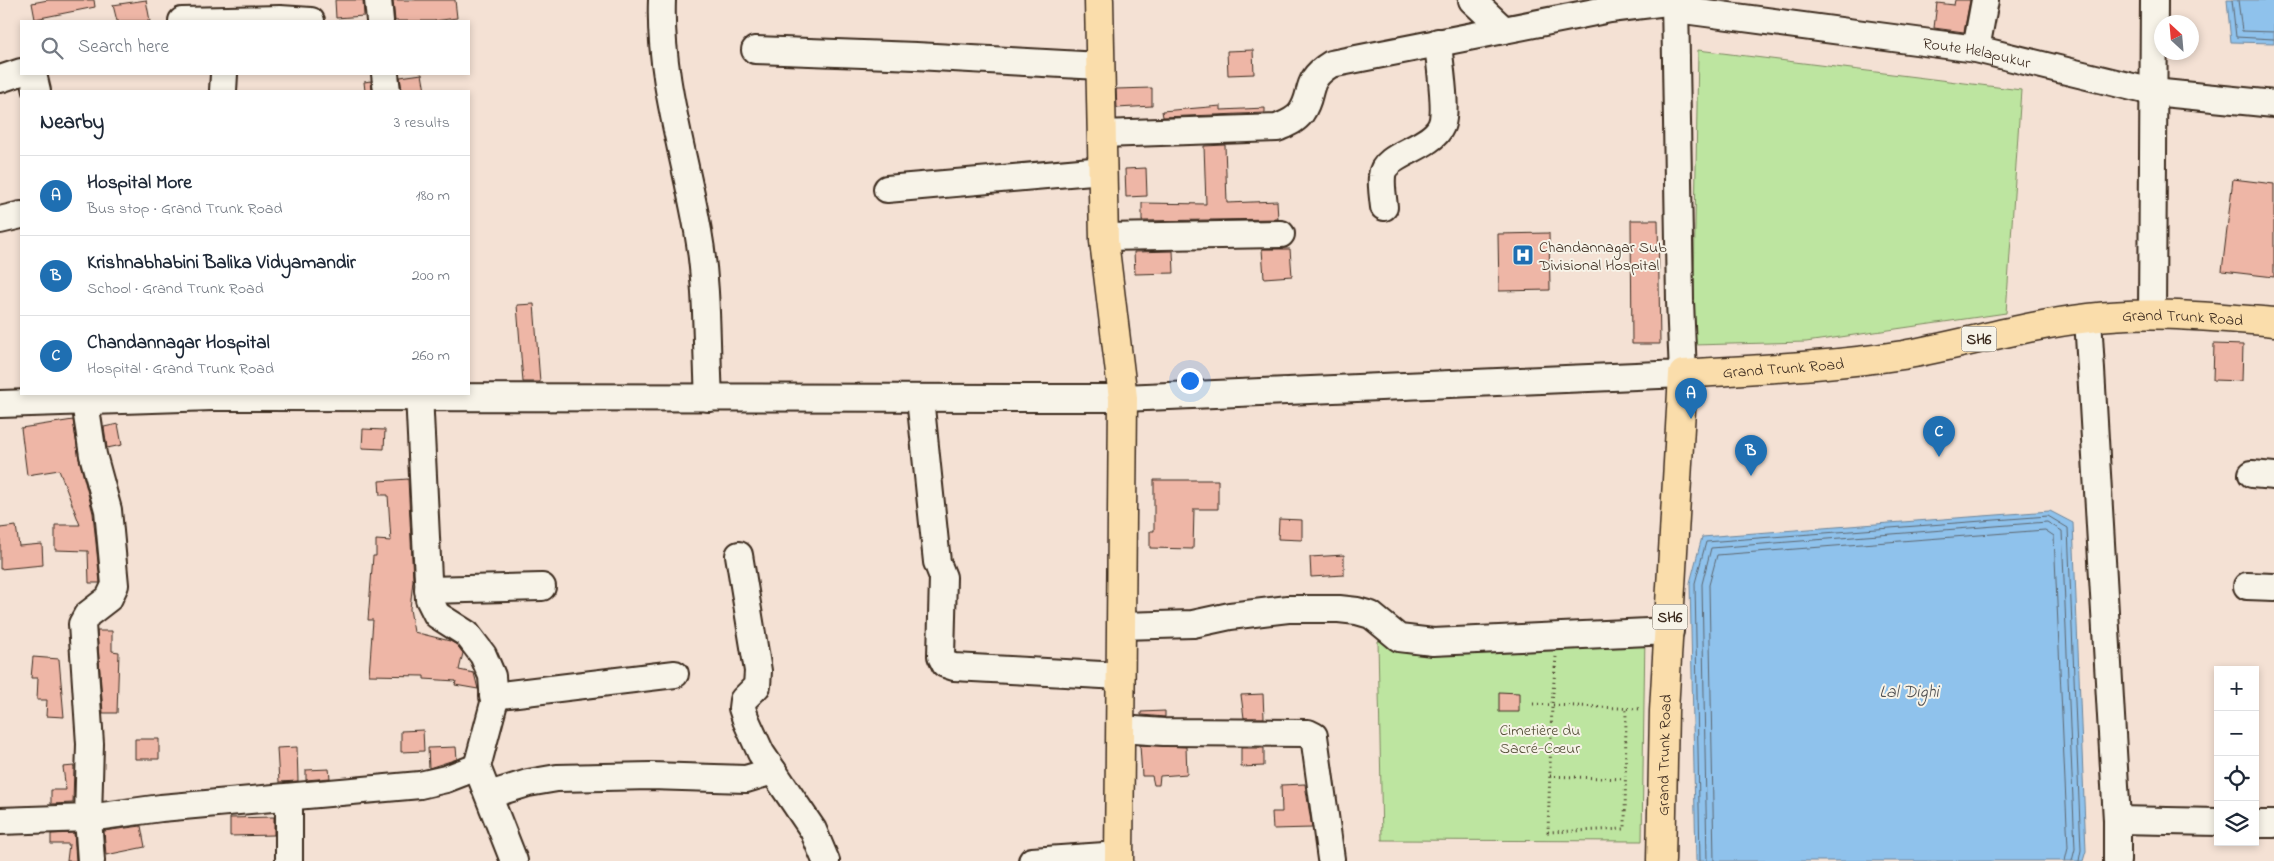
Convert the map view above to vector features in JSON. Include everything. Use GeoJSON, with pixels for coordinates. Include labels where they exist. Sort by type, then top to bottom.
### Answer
{"type":"FeatureCollection","features":[{"type":"Feature","properties":{"kind":"main road"},"geometry":{"type":"LineString","coordinates":[[1099,0],[1104,237],[1123,398],[1119,858]]}},
{"type":"Feature","properties":{"kind":"main road","name":"Grand Trunk Road"},"geometry":{"type":"LineString","coordinates":[[1661,861],[1664,711],[1683,374],[1840,364],[1904,354],[2052,323],[2132,314],[2274,322]]}},
{"type":"Feature","properties":{"kind":"street"},"geometry":{"type":"LineString","coordinates":[[378,0],[380,20]]}},
{"type":"Feature","properties":{"kind":"street"},"geometry":{"type":"LineString","coordinates":[[662,0],[660,27],[666,78],[699,233],[709,398]]}},
{"type":"Feature","properties":{"kind":"street"},"geometry":{"type":"LineString","coordinates":[[1472,0],[1504,30]]}},
{"type":"Feature","properties":{"kind":"street"},"geometry":{"type":"LineString","coordinates":[[1976,49],[1985,0]]}},
{"type":"Feature","properties":{"kind":"street"},"geometry":{"type":"LineString","coordinates":[[2152,314],[2154,0]]}},
{"type":"Feature","properties":{"kind":"street"},"geometry":{"type":"LineString","coordinates":[[0,404],[213,396],[1123,398],[1683,374],[1680,301],[1676,3]]}},
{"type":"Feature","properties":{"kind":"street","name":"Route Helapukur"},"geometry":{"type":"LineString","coordinates":[[1102,134],[1277,128],[1293,120],[1301,113],[1312,80],[1331,64],[1504,30],[1600,5],[1676,3],[1976,49],[2153,92],[2274,104]]}},
{"type":"Feature","properties":{"kind":"street"},"geometry":{"type":"LineString","coordinates":[[1384,206],[1381,175],[1385,166],[1418,148],[1434,135],[1442,125],[1443,112],[1438,42]]}},
{"type":"Feature","properties":{"kind":"street"},"geometry":{"type":"LineString","coordinates":[[755,50],[1100,66]]}},
{"type":"Feature","properties":{"kind":"street"},"geometry":{"type":"LineString","coordinates":[[0,79],[20,72]]}},
{"type":"Feature","properties":{"kind":"street"},"geometry":{"type":"LineString","coordinates":[[33,75],[37,90]]}},
{"type":"Feature","properties":{"kind":"street"},"geometry":{"type":"LineString","coordinates":[[223,90],[224,75]]}},
{"type":"Feature","properties":{"kind":"street"},"geometry":{"type":"LineString","coordinates":[[385,75],[387,90]]}},
{"type":"Feature","properties":{"kind":"street"},"geometry":{"type":"LineString","coordinates":[[887,189],[1103,170]]}},
{"type":"Feature","properties":{"kind":"street"},"geometry":{"type":"LineString","coordinates":[[0,220],[20,215]]}},
{"type":"Feature","properties":{"kind":"street"},"geometry":{"type":"LineString","coordinates":[[1104,237],[1282,234]]}},
{"type":"Feature","properties":{"kind":"street"},"geometry":{"type":"LineString","coordinates":[[2088,318],[2117,820],[2117,861]]}},
{"type":"Feature","properties":{"kind":"street"},"geometry":{"type":"LineString","coordinates":[[419,396],[429,599],[437,615],[466,634],[484,655],[492,676],[494,703],[477,767],[514,861]]}},
{"type":"Feature","properties":{"kind":"street"},"geometry":{"type":"LineString","coordinates":[[920,398],[937,562],[943,577],[941,656],[945,664],[954,668],[1120,676]]}},
{"type":"Feature","properties":{"kind":"street"},"geometry":{"type":"LineString","coordinates":[[85,402],[93,455],[108,510],[115,585],[109,598],[87,614],[82,624],[90,744],[88,818],[91,861]]}},
{"type":"Feature","properties":{"kind":"street"},"geometry":{"type":"LineString","coordinates":[[739,555],[758,671],[757,686],[743,700],[742,708],[761,753],[813,830],[826,861]]}},
{"type":"Feature","properties":{"kind":"street"},"geometry":{"type":"LineString","coordinates":[[2247,586],[2274,588]]}},
{"type":"Feature","properties":{"kind":"street"},"geometry":{"type":"LineString","coordinates":[[428,590],[542,587]]}},
{"type":"Feature","properties":{"kind":"street"},"geometry":{"type":"LineString","coordinates":[[1121,626],[1193,624],[1230,616],[1288,609],[1339,609],[1371,615],[1395,636],[1433,642],[1670,631]]}},
{"type":"Feature","properties":{"kind":"street"},"geometry":{"type":"LineString","coordinates":[[493,696],[675,674]]}},
{"type":"Feature","properties":{"kind":"street"},"geometry":{"type":"LineString","coordinates":[[1120,729],[1164,732],[1308,733],[1314,736],[1331,859]]}},
{"type":"Feature","properties":{"kind":"street"},"geometry":{"type":"LineString","coordinates":[[0,821],[88,818],[161,808],[420,785],[446,779],[477,767]]}},
{"type":"Feature","properties":{"kind":"street"},"geometry":{"type":"LineString","coordinates":[[488,795],[528,783],[557,778],[651,776],[746,779],[773,771]]}},
{"type":"Feature","properties":{"kind":"street"},"geometry":{"type":"LineString","coordinates":[[289,798],[289,861]]}},
{"type":"Feature","properties":{"kind":"street"},"geometry":{"type":"LineString","coordinates":[[2117,820],[2214,822]]}},
{"type":"Feature","properties":{"kind":"street"},"geometry":{"type":"LineString","coordinates":[[2259,824],[2274,824]]}},
{"type":"Feature","properties":{"kind":"street"},"geometry":{"type":"LineString","coordinates":[[1032,861],[1119,858]]}},
{"type":"Feature","properties":{"kind":"path"},"geometry":{"type":"LineString","coordinates":[[1557,636],[1552,704],[1548,832],[1625,830],[1626,707]]}},
{"type":"Feature","properties":{"kind":"path"},"geometry":{"type":"LineString","coordinates":[[1534,704],[1626,707],[1664,711]]}},
{"type":"Feature","properties":{"kind":"path"},"geometry":{"type":"LineString","coordinates":[[1550,776],[1625,779]]}},
{"type":"Feature","properties":{"kind":"green space"},"geometry":{"type":"Polygon","coordinates":[[[1698,50],[2021,90],[2006,313],[1806,342],[1693,345],[1698,50]]]}},
{"type":"Feature","properties":{"kind":"green space","name":"Cimetière du Sacré-Cœur"},"geometry":{"type":"Polygon","coordinates":[[[1645,632],[1642,841],[1382,840],[1378,641],[1645,632]]]}},
{"type":"Feature","properties":{"kind":"water"},"geometry":{"type":"Polygon","coordinates":[[[2227,0],[2274,0],[2274,43],[2231,42],[2227,0]]]}},
{"type":"Feature","properties":{"kind":"water","name":"Lal Dighi"},"geometry":{"type":"Polygon","coordinates":[[[2050,511],[2073,523],[2086,851],[2083,861],[1696,861],[1690,583],[1702,537],[2050,511]]]}},
{"type":"Feature","properties":{"kind":"building"},"geometry":{"type":"Polygon","coordinates":[[[48,0],[94,0],[95,7],[35,19],[32,3],[48,0]]]}},
{"type":"Feature","properties":{"kind":"building"},"geometry":{"type":"Polygon","coordinates":[[[146,0],[150,20],[117,20],[113,5],[146,0]]]}},
{"type":"Feature","properties":{"kind":"building"},"geometry":{"type":"Polygon","coordinates":[[[335,0],[363,0],[364,16],[336,18],[335,0]]]}},
{"type":"Feature","properties":{"kind":"building"},"geometry":{"type":"Polygon","coordinates":[[[393,0],[455,0],[457,18],[442,20],[395,20],[393,0]]]}},
{"type":"Feature","properties":{"kind":"building"},"geometry":{"type":"Polygon","coordinates":[[[1955,0],[1970,0],[1964,32],[1934,28],[1937,3],[1954,5],[1955,0]]]}},
{"type":"Feature","properties":{"kind":"building"},"geometry":{"type":"Polygon","coordinates":[[[1253,50],[1254,74],[1228,75],[1227,51],[1253,50]]]}},
{"type":"Feature","properties":{"kind":"building"},"geometry":{"type":"Polygon","coordinates":[[[422,75],[425,90],[402,90],[400,77],[422,75]]]}},
{"type":"Feature","properties":{"kind":"building"},"geometry":{"type":"Polygon","coordinates":[[[371,81],[372,90],[365,90],[364,82],[371,81]]]}},
{"type":"Feature","properties":{"kind":"building"},"geometry":{"type":"Polygon","coordinates":[[[1152,88],[1152,106],[1117,108],[1116,89],[1152,88]]]}},
{"type":"Feature","properties":{"kind":"building"},"geometry":{"type":"Polygon","coordinates":[[[1221,106],[1221,110],[1265,108],[1265,113],[1163,117],[1162,111],[1221,106]]]}},
{"type":"Feature","properties":{"kind":"building"},"geometry":{"type":"Polygon","coordinates":[[[1225,145],[1227,203],[1277,201],[1278,219],[1142,221],[1142,203],[1206,204],[1204,146],[1225,145]]]}},
{"type":"Feature","properties":{"kind":"building"},"geometry":{"type":"Polygon","coordinates":[[[1146,168],[1147,196],[1126,197],[1125,169],[1146,168]]]}},
{"type":"Feature","properties":{"kind":"building"},"geometry":{"type":"Polygon","coordinates":[[[2233,179],[2274,184],[2274,277],[2222,271],[2233,179]]]}},
{"type":"Feature","properties":{"kind":"building"},"geometry":{"type":"Polygon","coordinates":[[[1631,220],[1658,220],[1660,344],[1632,344],[1631,220]]]}},
{"type":"Feature","properties":{"kind":"building"},"geometry":{"type":"Polygon","coordinates":[[[1549,233],[1550,290],[1499,291],[1498,234],[1549,233]]]}},
{"type":"Feature","properties":{"kind":"building"},"geometry":{"type":"Polygon","coordinates":[[[1262,249],[1290,249],[1292,276],[1264,278],[1262,249]]]}},
{"type":"Feature","properties":{"kind":"building"},"geometry":{"type":"Polygon","coordinates":[[[1173,251],[1174,273],[1135,274],[1134,252],[1173,251]]]}},
{"type":"Feature","properties":{"kind":"building"},"geometry":{"type":"Polygon","coordinates":[[[534,304],[540,382],[523,382],[517,305],[534,304]]]}},
{"type":"Feature","properties":{"kind":"building"},"geometry":{"type":"Polygon","coordinates":[[[2214,344],[2243,345],[2242,381],[2213,380],[2214,344]]]}},
{"type":"Feature","properties":{"kind":"building"},"geometry":{"type":"Polygon","coordinates":[[[73,420],[79,459],[93,513],[100,583],[89,583],[88,551],[55,550],[55,525],[80,525],[59,470],[27,475],[21,428],[73,420]]]}},
{"type":"Feature","properties":{"kind":"building"},"geometry":{"type":"Polygon","coordinates":[[[118,424],[122,445],[107,448],[104,427],[118,424]]]}},
{"type":"Feature","properties":{"kind":"building"},"geometry":{"type":"Polygon","coordinates":[[[363,429],[385,430],[384,449],[362,448],[363,429]]]}},
{"type":"Feature","properties":{"kind":"building"},"geometry":{"type":"Polygon","coordinates":[[[408,479],[413,580],[410,609],[414,632],[450,641],[457,645],[463,653],[459,670],[474,673],[478,689],[455,685],[456,681],[424,679],[424,676],[369,675],[373,620],[368,620],[373,556],[376,556],[376,540],[391,541],[388,495],[380,495],[379,481],[408,479]]]}},
{"type":"Feature","properties":{"kind":"building"},"geometry":{"type":"Polygon","coordinates":[[[1154,480],[1218,480],[1218,509],[1194,509],[1193,549],[1150,548],[1150,531],[1154,531],[1154,480]]]}},
{"type":"Feature","properties":{"kind":"building"},"geometry":{"type":"Polygon","coordinates":[[[1279,519],[1302,520],[1302,540],[1278,539],[1279,519]]]}},
{"type":"Feature","properties":{"kind":"building"},"geometry":{"type":"Polygon","coordinates":[[[16,526],[19,546],[42,544],[43,565],[0,569],[0,528],[16,526]]]}},
{"type":"Feature","properties":{"kind":"building"},"geometry":{"type":"Polygon","coordinates":[[[1344,555],[1344,575],[1311,577],[1310,557],[1344,555]]]}},
{"type":"Feature","properties":{"kind":"building"},"geometry":{"type":"Polygon","coordinates":[[[97,631],[112,631],[112,651],[119,652],[117,713],[103,713],[97,631]]]}},
{"type":"Feature","properties":{"kind":"building"},"geometry":{"type":"Polygon","coordinates":[[[33,657],[59,659],[64,717],[46,716],[47,700],[37,700],[38,678],[31,678],[33,657]]]}},
{"type":"Feature","properties":{"kind":"building"},"geometry":{"type":"Polygon","coordinates":[[[1499,692],[1519,693],[1519,712],[1499,712],[1499,692]]]}},
{"type":"Feature","properties":{"kind":"building"},"geometry":{"type":"Polygon","coordinates":[[[1263,694],[1264,718],[1244,718],[1241,695],[1263,694]]]}},
{"type":"Feature","properties":{"kind":"building"},"geometry":{"type":"Polygon","coordinates":[[[1165,711],[1165,717],[1141,715],[1141,712],[1165,711]]]}},
{"type":"Feature","properties":{"kind":"building"},"geometry":{"type":"Polygon","coordinates":[[[423,730],[424,751],[401,752],[401,731],[423,730]]]}},
{"type":"Feature","properties":{"kind":"building"},"geometry":{"type":"Polygon","coordinates":[[[135,739],[159,739],[159,759],[135,759],[135,739]]]}},
{"type":"Feature","properties":{"kind":"building"},"geometry":{"type":"Polygon","coordinates":[[[1140,745],[1186,747],[1187,774],[1160,776],[1159,785],[1154,785],[1152,776],[1142,776],[1140,745]]]}},
{"type":"Feature","properties":{"kind":"building"},"geometry":{"type":"Polygon","coordinates":[[[297,747],[298,781],[279,782],[277,748],[297,747]]]}},
{"type":"Feature","properties":{"kind":"building"},"geometry":{"type":"Polygon","coordinates":[[[456,747],[457,759],[429,768],[428,748],[456,747]]]}},
{"type":"Feature","properties":{"kind":"building"},"geometry":{"type":"Polygon","coordinates":[[[1241,748],[1264,748],[1264,766],[1241,767],[1241,748]]]}},
{"type":"Feature","properties":{"kind":"building"},"geometry":{"type":"Polygon","coordinates":[[[74,766],[73,803],[51,804],[51,790],[66,790],[63,767],[74,766]]]}},
{"type":"Feature","properties":{"kind":"building"},"geometry":{"type":"Polygon","coordinates":[[[329,769],[330,778],[306,780],[306,770],[329,769]]]}},
{"type":"Feature","properties":{"kind":"building"},"geometry":{"type":"Polygon","coordinates":[[[1305,784],[1312,828],[1273,829],[1272,812],[1282,812],[1281,785],[1305,784]]]}},
{"type":"Feature","properties":{"kind":"building"},"geometry":{"type":"Polygon","coordinates":[[[274,817],[274,835],[230,836],[230,818],[274,817]]]}},
{"type":"Feature","properties":{"kind":"building"},"geometry":{"type":"Polygon","coordinates":[[[141,826],[145,847],[106,855],[104,831],[141,826]]]}},
{"type":"Feature","properties":{"kind":"building"},"geometry":{"type":"Polygon","coordinates":[[[74,833],[76,861],[67,861],[69,844],[51,844],[51,834],[74,833]]]}},
{"type":"Feature","properties":{"kind":"place","name":"Chandannagar Sub Divisional Hospital"},"geometry":{"type":"Point","coordinates":[1523,255]}},
{"type":"Feature","properties":{"kind":"place","name":"Hospital More"},"geometry":{"type":"Point","coordinates":[1691,419]}},
{"type":"Feature","properties":{"kind":"place","name":"Chandannagar Hospital"},"geometry":{"type":"Point","coordinates":[1939,457]}},
{"type":"Feature","properties":{"kind":"place","name":"Krishnabhabini Balika Vidyamandir"},"geometry":{"type":"Point","coordinates":[1751,476]}}]}
